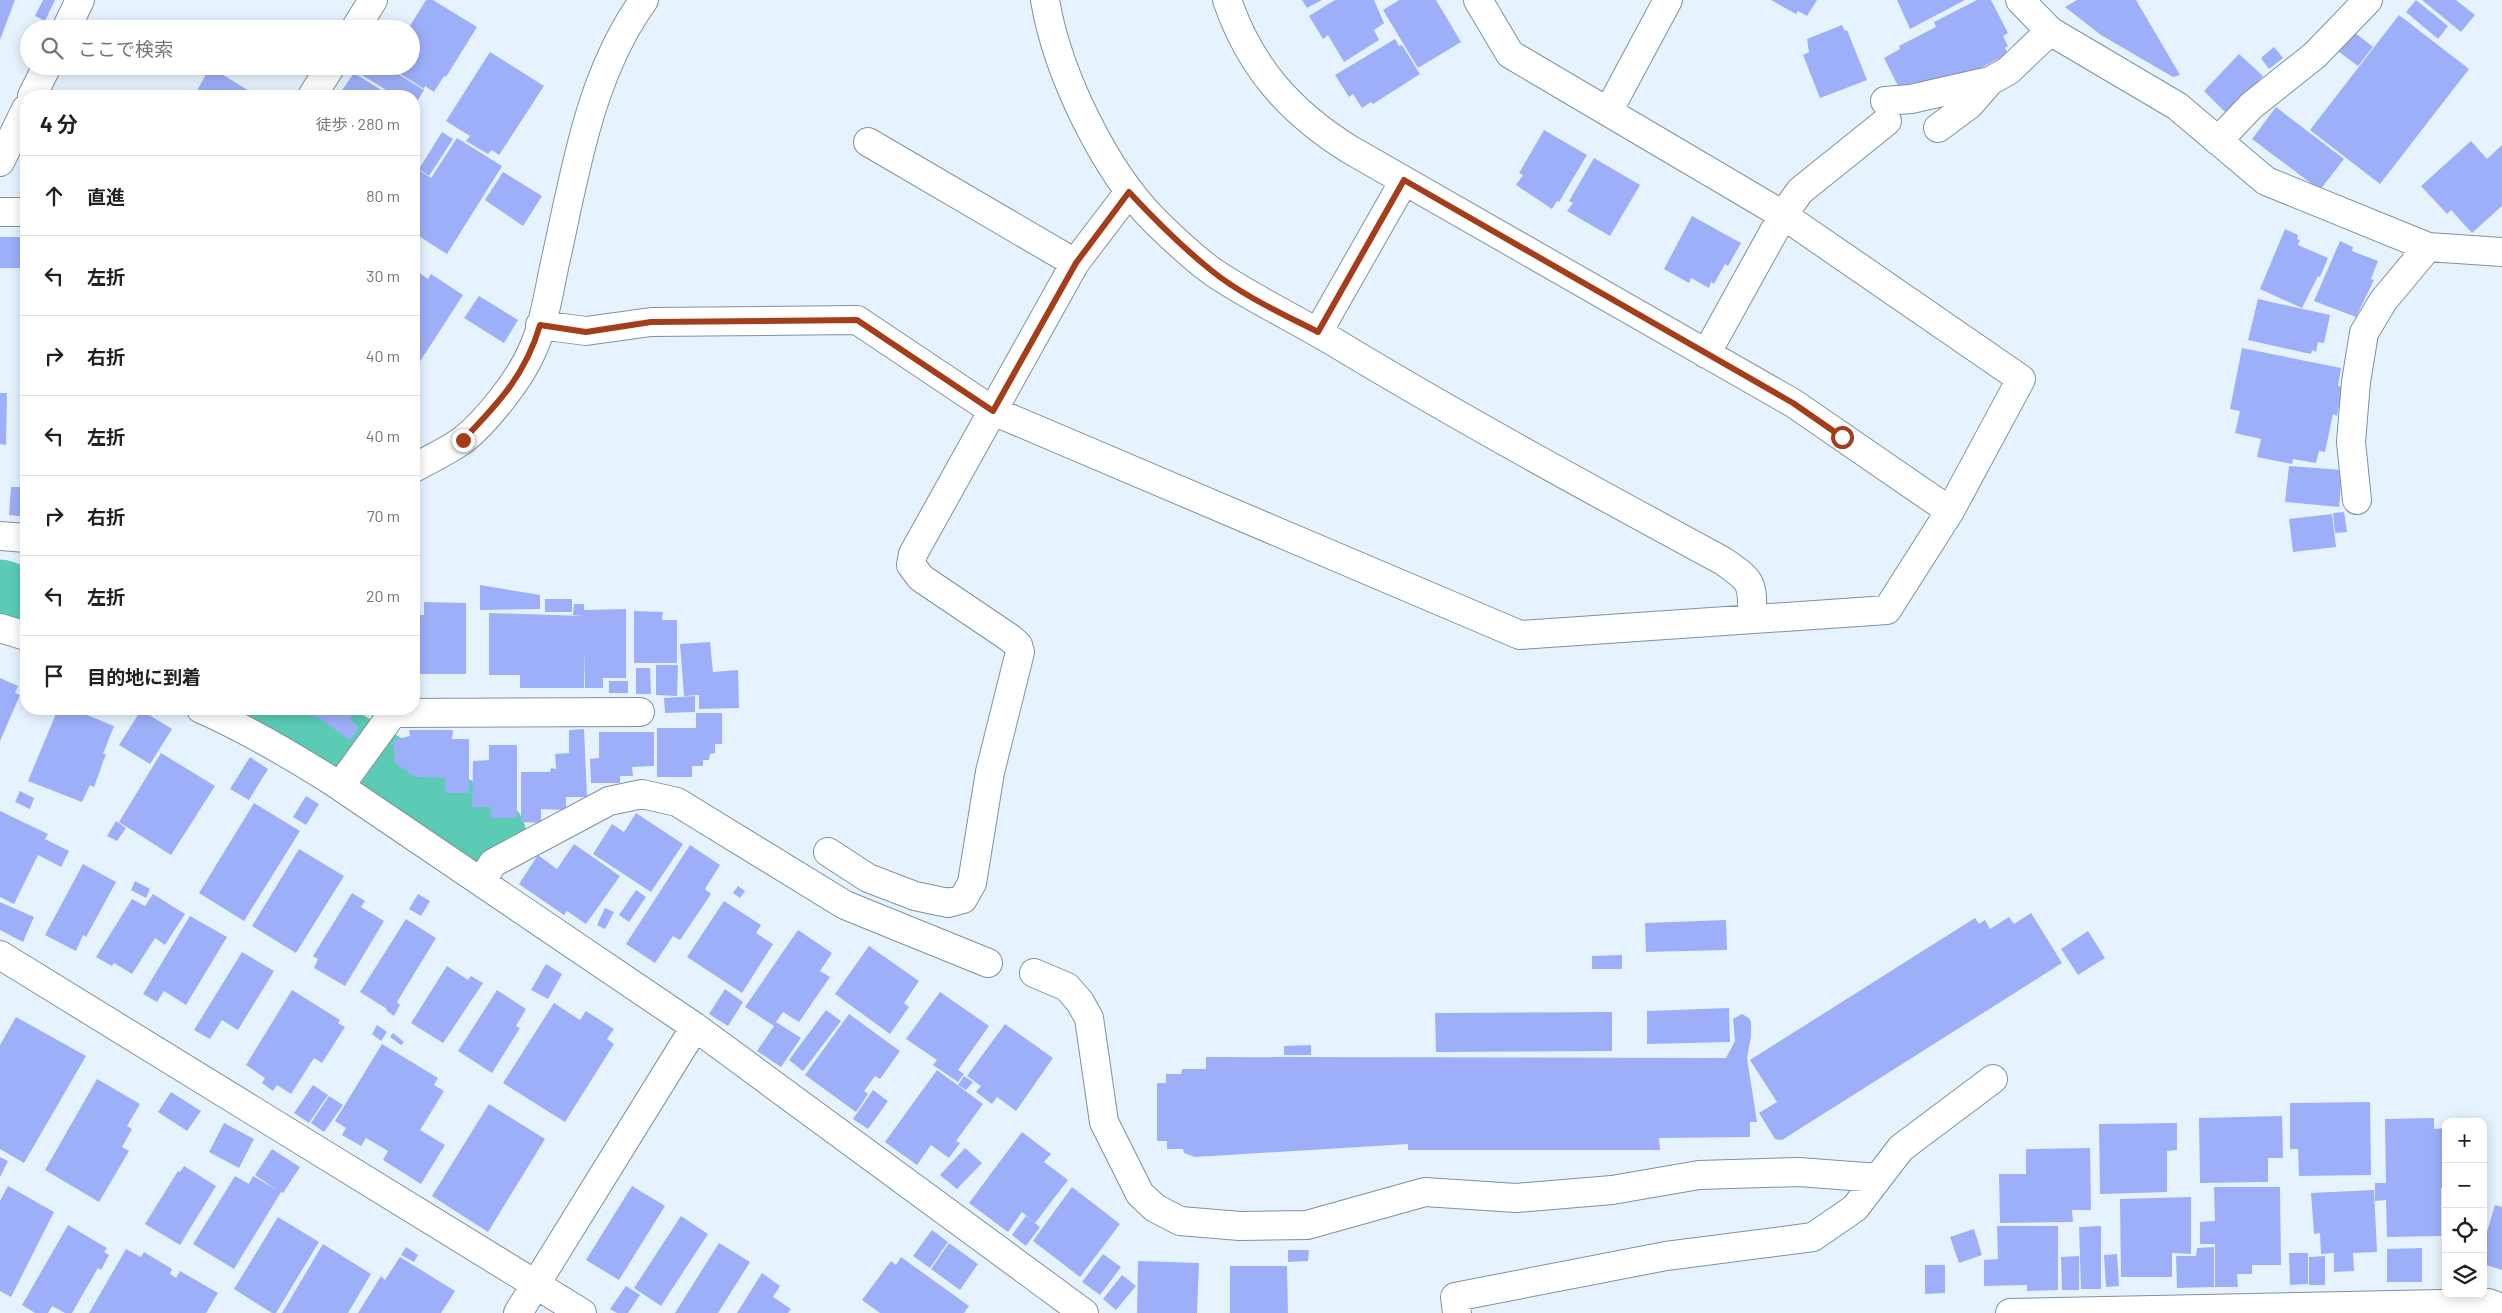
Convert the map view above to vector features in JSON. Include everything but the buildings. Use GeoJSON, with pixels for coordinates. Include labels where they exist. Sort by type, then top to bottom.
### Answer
{"type":"FeatureCollection","features":[{"type":"Feature","properties":{"kind":"street"},"geometry":{"type":"LineString","coordinates":[[70,20],[80,0]]}},
{"type":"Feature","properties":{"kind":"street"},"geometry":{"type":"LineString","coordinates":[[361,20],[373,0]]}},
{"type":"Feature","properties":{"kind":"street"},"geometry":{"type":"LineString","coordinates":[[420,465],[463,440],[501,400],[532,351],[540,325],[584,136],[599,86],[619,43],[644,0]]}},
{"type":"Feature","properties":{"kind":"street"},"geometry":{"type":"LineString","coordinates":[[1045,0],[1057,54],[1073,91],[1090,126],[1129,192],[1156,222],[1213,272],[1256,300],[1318,332],[1526,454],[1723,561],[1745,576],[1753,590],[1752,618]]}},
{"type":"Feature","properties":{"kind":"street"},"geometry":{"type":"LineString","coordinates":[[1227,0],[1235,22],[1251,53],[1288,102],[1317,128],[1404,180],[1793,403],[1950,511]]}},
{"type":"Feature","properties":{"kind":"street"},"geometry":{"type":"LineString","coordinates":[[540,325],[586,332],[651,322],[857,320],[993,411],[1520,635],[1887,610],[1950,511],[2021,379],[1783,215],[1609,110],[1510,54],[1478,0]]}},
{"type":"Feature","properties":{"kind":"street"},"geometry":{"type":"LineString","coordinates":[[1609,110],[1668,0]]}},
{"type":"Feature","properties":{"kind":"street"},"geometry":{"type":"LineString","coordinates":[[2020,0],[2050,31],[2177,106],[2266,180],[2428,247],[2502,252]]}},
{"type":"Feature","properties":{"kind":"street"},"geometry":{"type":"LineString","coordinates":[[2218,141],[2250,106],[2315,55],[2368,0]]}},
{"type":"Feature","properties":{"kind":"street"},"geometry":{"type":"LineString","coordinates":[[1706,354],[1783,215],[1800,190],[1886,111],[1911,99],[1990,81],[2008,71],[2050,31]]}},
{"type":"Feature","properties":{"kind":"street"},"geometry":{"type":"LineString","coordinates":[[35,90],[42,75]]}},
{"type":"Feature","properties":{"kind":"street"},"geometry":{"type":"LineString","coordinates":[[316,90],[325,75]]}},
{"type":"Feature","properties":{"kind":"street"},"geometry":{"type":"LineString","coordinates":[[1938,128],[1969,105],[1990,81]]}},
{"type":"Feature","properties":{"kind":"street"},"geometry":{"type":"LineString","coordinates":[[0,162],[20,121]]}},
{"type":"Feature","properties":{"kind":"street"},"geometry":{"type":"LineString","coordinates":[[868,142],[1076,263]]}},
{"type":"Feature","properties":{"kind":"street"},"geometry":{"type":"LineString","coordinates":[[1318,332],[1404,180]]}},
{"type":"Feature","properties":{"kind":"street"},"geometry":{"type":"LineString","coordinates":[[828,852],[868,878],[923,898],[948,903],[963,899],[972,883],[990,772],[1020,652],[1018,645],[1010,638],[921,578],[911,565],[912,554],[1076,263],[1129,192]]}},
{"type":"Feature","properties":{"kind":"street"},"geometry":{"type":"LineString","coordinates":[[0,212],[20,212]]}},
{"type":"Feature","properties":{"kind":"street"},"geometry":{"type":"LineString","coordinates":[[2357,500],[2351,442],[2356,382],[2364,333],[2383,301],[2428,247]]}},
{"type":"Feature","properties":{"kind":"street"},"geometry":{"type":"LineString","coordinates":[[0,536],[20,538]]}},
{"type":"Feature","properties":{"kind":"street"},"geometry":{"type":"LineString","coordinates":[[0,628],[20,634]]}},
{"type":"Feature","properties":{"kind":"street"},"geometry":{"type":"LineString","coordinates":[[420,713],[640,712]]}},
{"type":"Feature","properties":{"kind":"street"},"geometry":{"type":"LineString","coordinates":[[215,715],[238,725],[282,749],[340,786],[694,1027],[1084,1313]]}},
{"type":"Feature","properties":{"kind":"street"},"geometry":{"type":"LineString","coordinates":[[340,786],[392,715]]}},
{"type":"Feature","properties":{"kind":"street"},"geometry":{"type":"LineString","coordinates":[[481,882],[493,863],[609,801],[642,794],[677,802],[846,905],[988,963]]}},
{"type":"Feature","properties":{"kind":"street"},"geometry":{"type":"LineString","coordinates":[[0,955],[582,1313]]}},
{"type":"Feature","properties":{"kind":"street"},"geometry":{"type":"LineString","coordinates":[[1034,974],[1067,987],[1080,1002],[1088,1018],[1104,1122],[1140,1194],[1155,1208],[1180,1221],[1240,1226],[1307,1225],[1425,1192],[1516,1198],[1612,1190],[1699,1175],[1779,1172],[1878,1178]]}},
{"type":"Feature","properties":{"kind":"street"},"geometry":{"type":"LineString","coordinates":[[518,1313],[694,1027]]}},
{"type":"Feature","properties":{"kind":"street"},"geometry":{"type":"LineString","coordinates":[[1457,1313],[1455,1297],[1666,1256],[1813,1237],[1855,1208],[1901,1148],[1993,1080]]}},
{"type":"Feature","properties":{"kind":"street"},"geometry":{"type":"LineString","coordinates":[[2010,1313],[2189,1311],[2488,1303],[2502,1308]]}},
{"type":"Feature","properties":{"kind":"waterway"},"geometry":{"type":"LineString","coordinates":[[0,599],[20,607]]}},
{"type":"Feature","properties":{"kind":"waterway"},"geometry":{"type":"LineString","coordinates":[[276,715],[343,749],[487,836]]}},
{"type":"Feature","properties":{"kind":"route"},"geometry":{"type":"LineString","coordinates":[[463,440],[501,400],[532,351],[540,325],[586,332],[651,322],[857,320],[993,411],[1076,263],[1113,210],[1129,192],[1156,222],[1213,272],[1256,300],[1318,332],[1404,180],[1793,403],[1842,437]]}}]}
